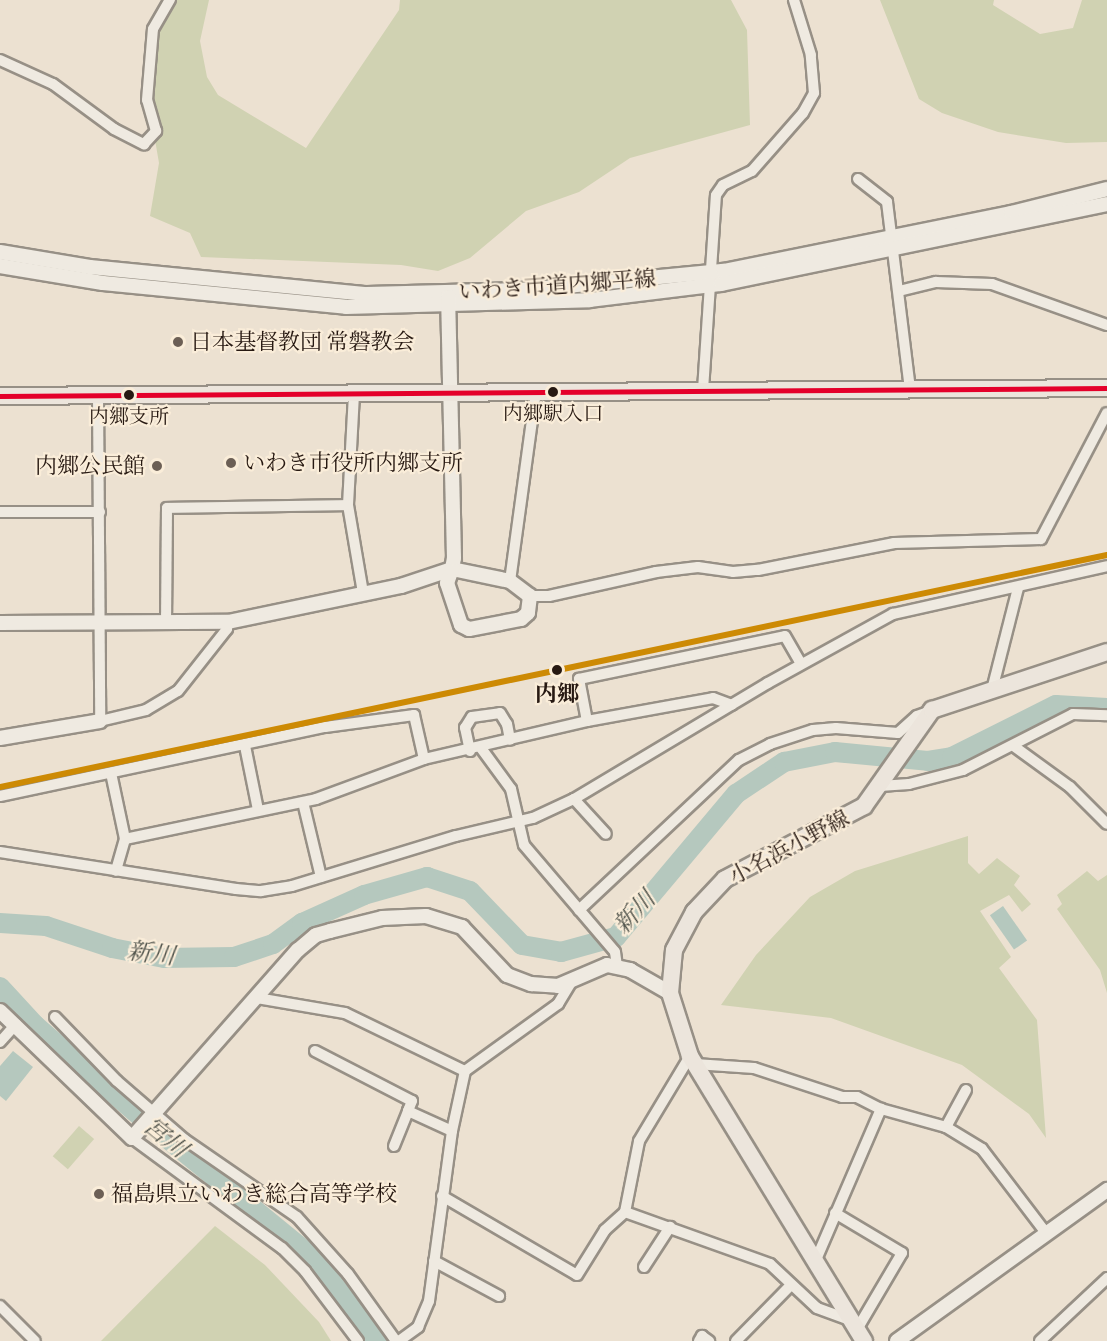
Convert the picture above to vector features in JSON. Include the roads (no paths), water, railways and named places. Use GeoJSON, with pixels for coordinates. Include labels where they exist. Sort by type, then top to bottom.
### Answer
{"type":"FeatureCollection","features":[{"type":"Feature","properties":{"kind":"main road"},"geometry":{"type":"LineString","coordinates":[[0,396],[1107,388]]}},
{"type":"Feature","properties":{"kind":"main road"},"geometry":{"type":"LineString","coordinates":[[932,710],[1107,652]]}},
{"type":"Feature","properties":{"kind":"main road","name":"小名浜小野線"},"geometry":{"type":"LineString","coordinates":[[856,1330],[693,1060],[670,993],[674,950],[683,929],[709,893],[742,867],[844,820],[864,806],[885,780],[910,738],[932,710]]}},
{"type":"Feature","properties":{"kind":"street"},"geometry":{"type":"LineString","coordinates":[[0,60],[53,84],[114,129],[144,144],[156,131],[147,100],[153,29],[170,0]]}},
{"type":"Feature","properties":{"kind":"street"},"geometry":{"type":"LineString","coordinates":[[703,390],[716,195],[723,185],[752,171],[803,113],[814,93],[811,55],[794,0]]}},
{"type":"Feature","properties":{"kind":"street"},"geometry":{"type":"LineString","coordinates":[[858,179],[887,202],[892,236],[891,251],[899,291],[910,388]]}},
{"type":"Feature","properties":{"kind":"street","name":"いわき市道内郷平線"},"geometry":{"type":"LineString","coordinates":[[712,279],[892,236],[1011,213],[1107,189]]}},
{"type":"Feature","properties":{"kind":"street","name":"いわき市道内郷平線"},"geometry":{"type":"LineString","coordinates":[[0,266],[103,283],[346,307],[712,279],[891,251],[1107,204]]}},
{"type":"Feature","properties":{"kind":"street","name":"いわき市道内郷平線"},"geometry":{"type":"LineString","coordinates":[[0,252],[90,267],[321,290],[448,299]]}},
{"type":"Feature","properties":{"kind":"street"},"geometry":{"type":"LineString","coordinates":[[899,291],[936,282],[992,284],[1107,325]]}},
{"type":"Feature","properties":{"kind":"street"},"geometry":{"type":"LineString","coordinates":[[448,299],[452,569],[447,583],[456,618],[469,629],[521,619],[528,613],[530,596]]}},
{"type":"Feature","properties":{"kind":"street"},"geometry":{"type":"LineString","coordinates":[[510,581],[536,392]]}},
{"type":"Feature","properties":{"kind":"street"},"geometry":{"type":"LineString","coordinates":[[354,394],[348,505],[363,594]]}},
{"type":"Feature","properties":{"kind":"street"},"geometry":{"type":"LineString","coordinates":[[98,396],[100,721]]}},
{"type":"Feature","properties":{"kind":"street"},"geometry":{"type":"LineString","coordinates":[[0,623],[228,622],[363,594],[452,569],[510,581],[530,596],[549,597],[688,568],[758,570],[894,543],[1041,539],[1107,413]]}},
{"type":"Feature","properties":{"kind":"street"},"geometry":{"type":"LineString","coordinates":[[166,622],[167,508],[348,505]]}},
{"type":"Feature","properties":{"kind":"street"},"geometry":{"type":"LineString","coordinates":[[0,512],[100,512]]}},
{"type":"Feature","properties":{"kind":"street"},"geometry":{"type":"LineString","coordinates":[[0,852],[261,891],[321,877],[456,836],[518,822],[574,799],[801,664],[893,614],[1018,588],[1107,566]]}},
{"type":"Feature","properties":{"kind":"street"},"geometry":{"type":"LineString","coordinates":[[992,690],[1018,588]]}},
{"type":"Feature","properties":{"kind":"street"},"geometry":{"type":"LineString","coordinates":[[0,738],[100,721],[146,710],[178,691],[226,629],[228,622]]}},
{"type":"Feature","properties":{"kind":"street"},"geometry":{"type":"LineString","coordinates":[[587,721],[579,679],[785,636],[801,664]]}},
{"type":"Feature","properties":{"kind":"street"},"geometry":{"type":"LineString","coordinates":[[1090,658],[1107,662]]}},
{"type":"Feature","properties":{"kind":"street"},"geometry":{"type":"LineString","coordinates":[[125,839],[303,802],[424,759],[476,749],[587,721],[713,698],[732,705]]}},
{"type":"Feature","properties":{"kind":"street"},"geometry":{"type":"LineString","coordinates":[[581,912],[739,760],[770,744],[813,730],[836,728],[898,734],[917,716],[932,710]]}},
{"type":"Feature","properties":{"kind":"street"},"geometry":{"type":"LineString","coordinates":[[0,796],[325,728],[414,714],[424,759]]}},
{"type":"Feature","properties":{"kind":"street"},"geometry":{"type":"LineString","coordinates":[[510,740],[507,724],[500,714],[472,717],[465,728],[476,749],[511,789],[524,845],[610,947],[617,967]]}},
{"type":"Feature","properties":{"kind":"street"},"geometry":{"type":"LineString","coordinates":[[885,780],[909,784],[963,770],[1015,747],[1073,714],[1107,715]]}},
{"type":"Feature","properties":{"kind":"street"},"geometry":{"type":"LineString","coordinates":[[245,746],[258,810]]}},
{"type":"Feature","properties":{"kind":"street"},"geometry":{"type":"LineString","coordinates":[[1015,747],[1070,787],[1107,824]]}},
{"type":"Feature","properties":{"kind":"street"},"geometry":{"type":"LineString","coordinates":[[111,773],[125,839],[116,871]]}},
{"type":"Feature","properties":{"kind":"street"},"geometry":{"type":"LineString","coordinates":[[574,799],[606,834]]}},
{"type":"Feature","properties":{"kind":"street"},"geometry":{"type":"LineString","coordinates":[[303,802],[321,877]]}},
{"type":"Feature","properties":{"kind":"street"},"geometry":{"type":"LineString","coordinates":[[135,1135],[298,950],[316,935],[396,916],[426,916],[462,927],[507,975],[531,984],[546,987],[572,981],[607,965],[617,967],[670,993]]}},
{"type":"Feature","properties":{"kind":"street"},"geometry":{"type":"LineString","coordinates":[[55,1017],[117,1082],[153,1114],[184,1139],[297,1217],[348,1274],[398,1341],[418,1327],[424,1316],[434,1262],[452,1131],[465,1071],[558,1004],[572,981]]}},
{"type":"Feature","properties":{"kind":"street"},"geometry":{"type":"LineString","coordinates":[[257,998],[345,1013],[465,1071]]}},
{"type":"Feature","properties":{"kind":"street"},"geometry":{"type":"LineString","coordinates":[[0,1011],[135,1135],[282,1248],[305,1270],[358,1341]]}},
{"type":"Feature","properties":{"kind":"street"},"geometry":{"type":"LineString","coordinates":[[0,1042],[16,1024]]}},
{"type":"Feature","properties":{"kind":"street"},"geometry":{"type":"LineString","coordinates":[[315,1050],[412,1101],[394,1146]]}},
{"type":"Feature","properties":{"kind":"street"},"geometry":{"type":"LineString","coordinates":[[442,1196],[577,1275],[605,1230],[625,1212],[639,1141],[693,1060],[754,1068],[842,1097],[857,1097],[881,1109],[946,1126],[964,1135],[995,1161],[1046,1233]]}},
{"type":"Feature","properties":{"kind":"street"},"geometry":{"type":"LineString","coordinates":[[946,1126],[966,1090]]}},
{"type":"Feature","properties":{"kind":"street"},"geometry":{"type":"LineString","coordinates":[[409,1109],[452,1131]]}},
{"type":"Feature","properties":{"kind":"street"},"geometry":{"type":"LineString","coordinates":[[815,1262],[881,1109]]}},
{"type":"Feature","properties":{"kind":"street"},"geometry":{"type":"LineString","coordinates":[[897,1341],[1107,1190]]}},
{"type":"Feature","properties":{"kind":"street"},"geometry":{"type":"LineString","coordinates":[[625,1212],[770,1264],[817,1308],[856,1330],[902,1253],[836,1213]]}},
{"type":"Feature","properties":{"kind":"street"},"geometry":{"type":"LineString","coordinates":[[644,1267],[670,1227]]}},
{"type":"Feature","properties":{"kind":"street"},"geometry":{"type":"LineString","coordinates":[[434,1262],[499,1296]]}},
{"type":"Feature","properties":{"kind":"street"},"geometry":{"type":"LineString","coordinates":[[1040,1341],[1107,1278]]}},
{"type":"Feature","properties":{"kind":"street"},"geometry":{"type":"LineString","coordinates":[[736,1341],[791,1285]]}},
{"type":"Feature","properties":{"kind":"street"},"geometry":{"type":"LineString","coordinates":[[0,1306],[35,1341]]}},
{"type":"Feature","properties":{"kind":"street"},"geometry":{"type":"LineString","coordinates":[[699,1341],[702,1336],[709,1341]]}},
{"type":"Feature","properties":{"kind":"waterway","name":"新川"},"geometry":{"type":"LineString","coordinates":[[0,923],[46,926],[112,948],[164,958],[234,957],[273,944],[302,923],[364,895],[427,877],[470,891],[522,945],[561,952],[616,937],[736,794],[784,762],[835,752],[928,761],[952,757],[1056,705],[1107,708]]}},
{"type":"Feature","properties":{"kind":"waterway","name":"宮川"},"geometry":{"type":"LineString","coordinates":[[0,987],[35,1025],[141,1117],[314,1258],[376,1341]]}},
{"type":"Feature","properties":{"kind":"place","name":"日本基督教団 常磐教会"},"geometry":{"type":"Point","coordinates":[178,342]}},
{"type":"Feature","properties":{"kind":"place","name":"内郷駅入口"},"geometry":{"type":"Point","coordinates":[553,392]}},
{"type":"Feature","properties":{"kind":"place","name":"内郷支所"},"geometry":{"type":"Point","coordinates":[129,395]}},
{"type":"Feature","properties":{"kind":"place","name":"いわき市役所内郷支所"},"geometry":{"type":"Point","coordinates":[231,463]}},
{"type":"Feature","properties":{"kind":"place","name":"内郷公民館"},"geometry":{"type":"Point","coordinates":[157,466]}},
{"type":"Feature","properties":{"kind":"place","name":"内郷"},"geometry":{"type":"Point","coordinates":[557,670]}},
{"type":"Feature","properties":{"kind":"place","name":"福島県立いわき総合高等学校"},"geometry":{"type":"Point","coordinates":[99,1194]}}]}
